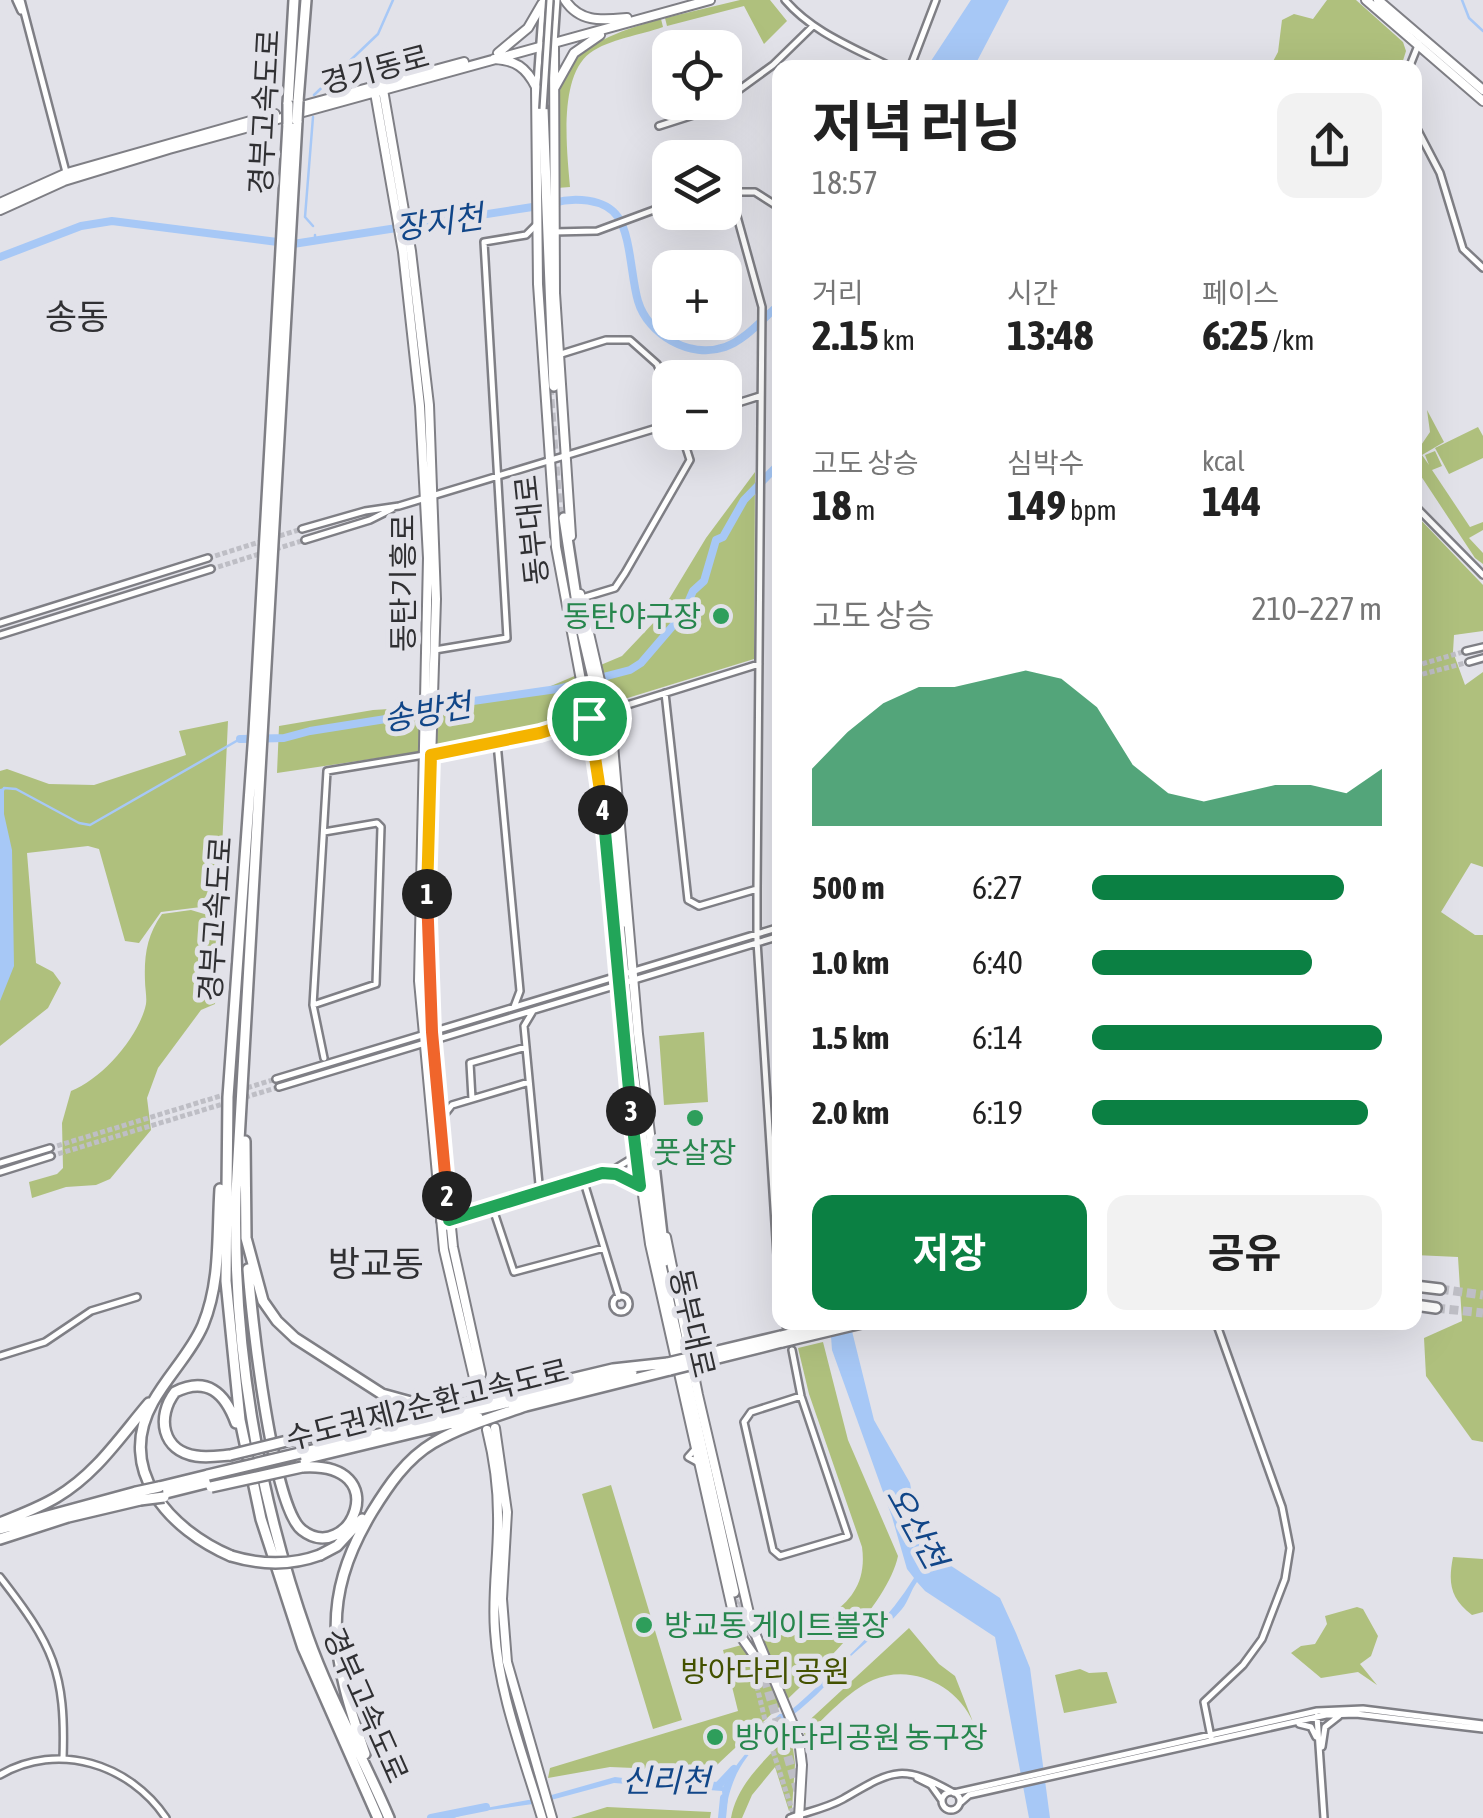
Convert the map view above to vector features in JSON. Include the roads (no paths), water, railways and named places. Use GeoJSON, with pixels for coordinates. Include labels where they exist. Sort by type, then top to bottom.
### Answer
{"type":"FeatureCollection","features":[{"type":"Feature","properties":{"kind":"highway","name":"경부고속도로"},"geometry":{"type":"LineString","coordinates":[[294,0],[287,232],[262,649],[236,1246],[245,1373],[282,1550],[308,1638],[377,1789],[385,1817]]}},
{"type":"Feature","properties":{"kind":"highway","name":"경부고속도로"},"geometry":{"type":"LineString","coordinates":[[293,103],[309,0]]}},
{"type":"Feature","properties":{"kind":"highway","name":"동부대로"},"geometry":{"type":"LineString","coordinates":[[544,109],[543,218],[552,388]]}},
{"type":"Feature","properties":{"kind":"highway","name":"동부대로"},"geometry":{"type":"LineString","coordinates":[[561,516],[568,590],[608,760],[622,924]]}},
{"type":"Feature","properties":{"kind":"highway","name":"동부대로"},"geometry":{"type":"LineString","coordinates":[[595,693],[622,924]]}},
{"type":"Feature","properties":{"kind":"highway"},"geometry":{"type":"LineString","coordinates":[[595,693],[602,700],[612,734]]}},
{"type":"Feature","properties":{"kind":"highway"},"geometry":{"type":"LineString","coordinates":[[595,755],[600,740]]}},
{"type":"Feature","properties":{"kind":"highway","name":"경부고속도로"},"geometry":{"type":"LineString","coordinates":[[257,749],[228,1097],[226,1281],[240,1420],[261,1519],[290,1614],[385,1817]]}},
{"type":"Feature","properties":{"kind":"highway"},"geometry":{"type":"LineString","coordinates":[[0,1526],[161,1493],[210,1482],[301,1460],[332,1468],[351,1482],[358,1503],[354,1518],[345,1529],[325,1537],[316,1536],[302,1531],[288,1508],[257,1360],[245,1224],[245,1033]]}},
{"type":"Feature","properties":{"kind":"highway","name":"동부대로"},"geometry":{"type":"LineString","coordinates":[[630,1034],[661,1257],[737,1593]]}},
{"type":"Feature","properties":{"kind":"highway"},"geometry":{"type":"LineString","coordinates":[[228,1097],[214,1289],[196,1340],[154,1401],[141,1436],[142,1463],[150,1490],[178,1524],[196,1539],[231,1556],[269,1563],[320,1556],[346,1539],[406,1464],[451,1434],[526,1406]]}},
{"type":"Feature","properties":{"kind":"highway"},"geometry":{"type":"LineString","coordinates":[[653,1156],[661,1257]]}},
{"type":"Feature","properties":{"kind":"highway"},"geometry":{"type":"LineString","coordinates":[[245,1224],[251,1263],[263,1300],[277,1321],[296,1338],[369,1388],[396,1399],[422,1404],[485,1400]]}},
{"type":"Feature","properties":{"kind":"highway"},"geometry":{"type":"LineString","coordinates":[[647,1225],[661,1257]]}},
{"type":"Feature","properties":{"kind":"highway"},"geometry":{"type":"LineString","coordinates":[[1422,1287],[1440,1290]]}},
{"type":"Feature","properties":{"kind":"highway"},"geometry":{"type":"LineString","coordinates":[[1422,1306],[1436,1308]]}},
{"type":"Feature","properties":{"kind":"highway","name":"수도권제2순환고속도로"},"geometry":{"type":"LineString","coordinates":[[301,1460],[694,1361],[784,1333]]}},
{"type":"Feature","properties":{"kind":"highway"},"geometry":{"type":"LineString","coordinates":[[247,1460],[230,1408],[220,1393],[203,1386],[175,1392],[163,1418],[170,1442],[179,1450],[212,1457],[291,1440],[423,1416],[603,1371],[669,1367]]}},
{"type":"Feature","properties":{"kind":"highway","name":"수도권제2순환고속도로"},"geometry":{"type":"LineString","coordinates":[[301,1460],[669,1367]]}},
{"type":"Feature","properties":{"kind":"highway"},"geometry":{"type":"LineString","coordinates":[[0,1526],[55,1499],[82,1479],[164,1386]]}},
{"type":"Feature","properties":{"kind":"highway"},"geometry":{"type":"LineString","coordinates":[[377,1789],[343,1680],[335,1606],[350,1550],[406,1464]]}},
{"type":"Feature","properties":{"kind":"highway"},"geometry":{"type":"LineString","coordinates":[[0,1539],[138,1496]]}},
{"type":"Feature","properties":{"kind":"main road","name":"경기동로"},"geometry":{"type":"LineString","coordinates":[[554,41],[690,0]]}},
{"type":"Feature","properties":{"kind":"main road","name":"경기동로"},"geometry":{"type":"LineString","coordinates":[[0,207],[68,176],[710,0]]}},
{"type":"Feature","properties":{"kind":"main road"},"geometry":{"type":"LineString","coordinates":[[1366,0],[1483,90]]}},
{"type":"Feature","properties":{"kind":"main road"},"geometry":{"type":"LineString","coordinates":[[1378,0],[1483,102]]}},
{"type":"Feature","properties":{"kind":"main road"},"geometry":{"type":"LineString","coordinates":[[496,56],[551,1],[587,19],[627,18]]}},
{"type":"Feature","properties":{"kind":"main road"},"geometry":{"type":"LineString","coordinates":[[552,96],[565,65],[582,45],[595,36],[646,18]]}},
{"type":"Feature","properties":{"kind":"main road","name":"동부대로"},"geometry":{"type":"LineString","coordinates":[[544,193],[554,41]]}},
{"type":"Feature","properties":{"kind":"main road"},"geometry":{"type":"LineString","coordinates":[[496,56],[522,66],[537,85]]}},
{"type":"Feature","properties":{"kind":"main road","name":"동부대로"},"geometry":{"type":"LineString","coordinates":[[537,85],[544,193]]}},
{"type":"Feature","properties":{"kind":"main road","name":"동탄기흥로"},"geometry":{"type":"LineString","coordinates":[[379,88],[405,240],[429,497],[434,650],[427,755],[428,1037],[445,1220],[478,1376]]}},
{"type":"Feature","properties":{"kind":"main road","name":"동부대로"},"geometry":{"type":"LineString","coordinates":[[543,218],[553,232],[558,355],[552,388],[549,460],[580,598],[590,676]]}},
{"type":"Feature","properties":{"kind":"main road","name":"동부대로"},"geometry":{"type":"LineString","coordinates":[[543,218],[538,249],[552,388],[564,456],[561,516]]}},
{"type":"Feature","properties":{"kind":"main road","name":"동탄기흥로"},"geometry":{"type":"LineString","coordinates":[[429,497],[429,702]]}},
{"type":"Feature","properties":{"kind":"main road","name":"동부대로"},"geometry":{"type":"LineString","coordinates":[[595,693],[608,710],[612,734],[622,924],[618,980],[737,1593],[742,1638],[776,1684]]}},
{"type":"Feature","properties":{"kind":"main road","name":"동부대로"},"geometry":{"type":"LineString","coordinates":[[595,693],[589,718],[633,975],[630,1034],[640,1186],[700,1464],[737,1593]]}},
{"type":"Feature","properties":{"kind":"main road","name":"동탄기흥로"},"geometry":{"type":"LineString","coordinates":[[428,1037],[438,1092],[445,1220]]}},
{"type":"Feature","properties":{"kind":"main road"},"geometry":{"type":"LineString","coordinates":[[491,1429],[507,1512],[502,1599],[505,1648],[546,1815]]}},
{"type":"Feature","properties":{"kind":"main road"},"geometry":{"type":"LineString","coordinates":[[737,1593],[795,1725],[802,1762],[796,1817]]}},
{"type":"Feature","properties":{"kind":"street"},"geometry":{"type":"LineString","coordinates":[[18,0],[68,176]]}},
{"type":"Feature","properties":{"kind":"street"},"geometry":{"type":"LineString","coordinates":[[785,0],[813,26],[878,60]]}},
{"type":"Feature","properties":{"kind":"street"},"geometry":{"type":"LineString","coordinates":[[913,60],[936,0]]}},
{"type":"Feature","properties":{"kind":"street","name":"동부대로"},"geometry":{"type":"LineString","coordinates":[[551,1],[554,41]]}},
{"type":"Feature","properties":{"kind":"street","name":"동부대로"},"geometry":{"type":"LineString","coordinates":[[537,85],[539,45],[551,1]]}},
{"type":"Feature","properties":{"kind":"street","name":"동부대로"},"geometry":{"type":"LineString","coordinates":[[544,109],[551,1]]}},
{"type":"Feature","properties":{"kind":"street"},"geometry":{"type":"LineString","coordinates":[[778,60],[813,26]]}},
{"type":"Feature","properties":{"kind":"street"},"geometry":{"type":"LineString","coordinates":[[1412,60],[1420,42]]}},
{"type":"Feature","properties":{"kind":"street"},"geometry":{"type":"LineString","coordinates":[[742,87],[772,66]]}},
{"type":"Feature","properties":{"kind":"street"},"geometry":{"type":"LineString","coordinates":[[537,85],[544,80],[553,83]]}},
{"type":"Feature","properties":{"kind":"street"},"geometry":{"type":"LineString","coordinates":[[659,126],[674,120]]}},
{"type":"Feature","properties":{"kind":"street"},"geometry":{"type":"LineString","coordinates":[[1422,138],[1440,173],[1463,249],[1483,268]]}},
{"type":"Feature","properties":{"kind":"street"},"geometry":{"type":"LineString","coordinates":[[742,192],[755,192],[772,203]]}},
{"type":"Feature","properties":{"kind":"street"},"geometry":{"type":"LineString","coordinates":[[553,232],[603,230],[652,210]]}},
{"type":"Feature","properties":{"kind":"street"},"geometry":{"type":"LineString","coordinates":[[434,650],[507,638],[484,242],[526,235],[543,218]]}},
{"type":"Feature","properties":{"kind":"street"},"geometry":{"type":"LineString","coordinates":[[739,230],[762,307],[756,942],[772,1182]]}},
{"type":"Feature","properties":{"kind":"street"},"geometry":{"type":"LineString","coordinates":[[526,235],[538,249]]}},
{"type":"Feature","properties":{"kind":"street"},"geometry":{"type":"LineString","coordinates":[[558,355],[606,340],[630,340],[652,360]]}},
{"type":"Feature","properties":{"kind":"street"},"geometry":{"type":"LineString","coordinates":[[742,402],[762,396]]}},
{"type":"Feature","properties":{"kind":"street"},"geometry":{"type":"LineString","coordinates":[[305,540],[370,520],[400,506],[652,429]]}},
{"type":"Feature","properties":{"kind":"street"},"geometry":{"type":"LineString","coordinates":[[580,598],[615,588],[626,573],[690,460],[687,450]]}},
{"type":"Feature","properties":{"kind":"street"},"geometry":{"type":"LineString","coordinates":[[302,530],[366,511],[400,506]]}},
{"type":"Feature","properties":{"kind":"street"},"geometry":{"type":"LineString","coordinates":[[1422,513],[1483,575]]}},
{"type":"Feature","properties":{"kind":"street"},"geometry":{"type":"LineString","coordinates":[[0,624],[208,558]]}},
{"type":"Feature","properties":{"kind":"street"},"geometry":{"type":"LineString","coordinates":[[0,635],[211,570]]}},
{"type":"Feature","properties":{"kind":"street"},"geometry":{"type":"LineString","coordinates":[[1466,652],[1483,646]]}},
{"type":"Feature","properties":{"kind":"street"},"geometry":{"type":"LineString","coordinates":[[1468,662],[1483,658]]}},
{"type":"Feature","properties":{"kind":"street"},"geometry":{"type":"LineString","coordinates":[[608,710],[759,664]]}},
{"type":"Feature","properties":{"kind":"street"},"geometry":{"type":"LineString","coordinates":[[665,693],[688,900],[700,906],[757,889]]}},
{"type":"Feature","properties":{"kind":"street"},"geometry":{"type":"LineString","coordinates":[[324,1058],[313,1005],[327,771],[497,742],[589,718]]}},
{"type":"Feature","properties":{"kind":"street"},"geometry":{"type":"LineString","coordinates":[[497,742],[520,991],[514,1007]]}},
{"type":"Feature","properties":{"kind":"street"},"geometry":{"type":"LineString","coordinates":[[313,1005],[376,984],[381,827],[377,824],[322,832]]}},
{"type":"Feature","properties":{"kind":"street"},"geometry":{"type":"LineString","coordinates":[[428,1037],[507,1018],[772,928]]}},
{"type":"Feature","properties":{"kind":"street"},"geometry":{"type":"LineString","coordinates":[[633,975],[772,938]]}},
{"type":"Feature","properties":{"kind":"street"},"geometry":{"type":"LineString","coordinates":[[277,1083],[514,1007],[618,980]]}},
{"type":"Feature","properties":{"kind":"street"},"geometry":{"type":"LineString","coordinates":[[520,991],[529,999],[540,1000]]}},
{"type":"Feature","properties":{"kind":"street"},"geometry":{"type":"LineString","coordinates":[[534,1009],[524,1026],[540,1189]]}},
{"type":"Feature","properties":{"kind":"street"},"geometry":{"type":"LineString","coordinates":[[507,1018],[524,1026]]}},
{"type":"Feature","properties":{"kind":"street"},"geometry":{"type":"LineString","coordinates":[[472,1099],[470,1063],[526,1047]]}},
{"type":"Feature","properties":{"kind":"street"},"geometry":{"type":"LineString","coordinates":[[440,1120],[452,1105],[529,1082]]}},
{"type":"Feature","properties":{"kind":"street"},"geometry":{"type":"LineString","coordinates":[[438,1092],[452,1105]]}},
{"type":"Feature","properties":{"kind":"street"},"geometry":{"type":"LineString","coordinates":[[0,1163],[50,1148]]}},
{"type":"Feature","properties":{"kind":"street"},"geometry":{"type":"LineString","coordinates":[[0,1172],[52,1156]]}},
{"type":"Feature","properties":{"kind":"street"},"geometry":{"type":"LineString","coordinates":[[445,1220],[602,1173],[636,1156]]}},
{"type":"Feature","properties":{"kind":"street"},"geometry":{"type":"LineString","coordinates":[[602,1173],[616,1174],[640,1186]]}},
{"type":"Feature","properties":{"kind":"street"},"geometry":{"type":"LineString","coordinates":[[583,1178],[619,1297]]}},
{"type":"Feature","properties":{"kind":"street"},"geometry":{"type":"LineString","coordinates":[[492,1206],[514,1272],[604,1248]]}},
{"type":"Feature","properties":{"kind":"street"},"geometry":{"type":"LineString","coordinates":[[0,1356],[45,1342],[91,1311],[137,1298]]}},
{"type":"Feature","properties":{"kind":"street"},"geometry":{"type":"LineString","coordinates":[[1211,1737],[1204,1702],[1244,1665],[1262,1639],[1287,1574],[1290,1538],[1219,1330]]}},
{"type":"Feature","properties":{"kind":"street"},"geometry":{"type":"LineString","coordinates":[[792,1350],[801,1396],[848,1536],[780,1556],[773,1550],[744,1422],[751,1412],[801,1396]]}},
{"type":"Feature","properties":{"kind":"street"},"geometry":{"type":"LineString","coordinates":[[0,1577],[39,1628],[53,1658],[63,1698],[63,1759]]}},
{"type":"Feature","properties":{"kind":"street"},"geometry":{"type":"LineString","coordinates":[[942,1802],[946,1794],[1317,1714],[1363,1709],[1483,1727]]}},
{"type":"Feature","properties":{"kind":"street"},"geometry":{"type":"LineString","coordinates":[[1317,1714],[1324,1818]]}},
{"type":"Feature","properties":{"kind":"street"},"geometry":{"type":"LineString","coordinates":[[1262,1729],[1317,1714],[1483,1727]]}},
{"type":"Feature","properties":{"kind":"street"},"geometry":{"type":"LineString","coordinates":[[1320,1760],[1324,1727],[1346,1714]]}},
{"type":"Feature","properties":{"kind":"street"},"geometry":{"type":"LineString","coordinates":[[1211,1737],[1308,1726],[1315,1734],[1320,1760]]}},
{"type":"Feature","properties":{"kind":"street"},"geometry":{"type":"LineString","coordinates":[[0,1775],[32,1762],[63,1759],[98,1765],[123,1775],[144,1790],[166,1818]]}},
{"type":"Feature","properties":{"kind":"street"},"geometry":{"type":"LineString","coordinates":[[910,1774],[931,1784],[958,1818]]}},
{"type":"Feature","properties":{"kind":"street"},"geometry":{"type":"LineString","coordinates":[[796,1817],[841,1800],[876,1778],[910,1774],[954,1793],[960,1804],[958,1818]]}},
{"type":"Feature","properties":{"kind":"street"},"geometry":{"type":"LineString","coordinates":[[949,1810],[970,1795],[1005,1784]]}},
{"type":"Feature","properties":{"kind":"water"},"geometry":{"type":"Polygon","coordinates":[[[971,0],[1009,0],[978,60],[932,60],[971,0]]]}},
{"type":"Feature","properties":{"kind":"water"},"geometry":{"type":"Polygon","coordinates":[[[4,788],[4,814],[12,850],[14,966],[0,1001],[0,789],[4,788]]]}},
{"type":"Feature","properties":{"kind":"water","name":"오산천"},"geometry":{"type":"Polygon","coordinates":[[[831,1330],[852,1330],[874,1420],[910,1483],[916,1516],[936,1556],[1000,1598],[1030,1668],[1050,1818],[1029,1818],[995,1637],[917,1582],[896,1616],[748,1755],[730,1792],[725,1818],[722,1791],[614,1783],[540,1803],[454,1818],[432,1818],[539,1798],[541,1801],[615,1777],[700,1788],[723,1787],[743,1756],[872,1632],[914,1578],[907,1569],[832,1350],[831,1330]]]}},
{"type":"Feature","properties":{"kind":"waterway"},"geometry":{"type":"LineString","coordinates":[[314,95],[378,34],[393,0]]}},
{"type":"Feature","properties":{"kind":"waterway"},"geometry":{"type":"LineString","coordinates":[[1462,0],[1469,18],[1483,31]]}},
{"type":"Feature","properties":{"kind":"waterway"},"geometry":{"type":"LineString","coordinates":[[313,117],[305,217],[313,226]]}},
{"type":"Feature","properties":{"kind":"waterway","name":"장지천"},"geometry":{"type":"LineString","coordinates":[[553,203],[588,201],[605,206],[618,217],[626,235],[643,313],[672,341],[698,350],[725,347],[748,334],[772,312]]}},
{"type":"Feature","properties":{"kind":"waterway","name":"장지천"},"geometry":{"type":"LineString","coordinates":[[0,257],[81,226],[112,221],[293,244],[539,206]]}},
{"type":"Feature","properties":{"kind":"waterway","name":"송방천"},"geometry":{"type":"LineString","coordinates":[[240,739],[284,738],[411,715],[431,707],[557,689],[630,670],[641,663],[683,614],[693,591],[704,581],[716,540],[723,537],[744,500],[772,471]]}},
{"type":"Feature","properties":{"kind":"waterway","name":"송방천"},"geometry":{"type":"LineString","coordinates":[[0,797],[4,788],[16,789],[79,823],[90,825],[240,739]]}},
{"type":"Feature","properties":{"kind":"waterway","name":"신리천"},"geometry":{"type":"LineString","coordinates":[[756,1743],[781,1718]]}},
{"type":"Feature","properties":{"kind":"waterway","name":"신리천"},"geometry":{"type":"LineString","coordinates":[[671,1783],[718,1786],[734,1769]]}},
{"type":"Feature","properties":{"kind":"waterway"},"geometry":{"type":"LineString","coordinates":[[722,1818],[724,1798]]}},
{"type":"Feature","properties":{"kind":"waterway","name":"신리천"},"geometry":{"type":"LineString","coordinates":[[431,1818],[486,1807]]}},
{"type":"Feature","properties":{"kind":"tunnel"},"geometry":{"type":"LineString","coordinates":[[549,386],[559,518]]}},
{"type":"Feature","properties":{"kind":"tunnel"},"geometry":{"type":"LineString","coordinates":[[208,558],[302,529]]}},
{"type":"Feature","properties":{"kind":"tunnel"},"geometry":{"type":"LineString","coordinates":[[211,569],[305,540]]}},
{"type":"Feature","properties":{"kind":"tunnel"},"geometry":{"type":"LineString","coordinates":[[1422,664],[1466,651]]}},
{"type":"Feature","properties":{"kind":"tunnel"},"geometry":{"type":"LineString","coordinates":[[1422,674],[1469,662]]}},
{"type":"Feature","properties":{"kind":"tunnel"},"geometry":{"type":"LineString","coordinates":[[618,922],[628,1035]]}},
{"type":"Feature","properties":{"kind":"tunnel"},"geometry":{"type":"LineString","coordinates":[[240,1090],[276,1079]]}},
{"type":"Feature","properties":{"kind":"tunnel"},"geometry":{"type":"LineString","coordinates":[[51,1156],[279,1087]]}},
{"type":"Feature","properties":{"kind":"tunnel"},"geometry":{"type":"LineString","coordinates":[[50,1148],[230,1093]]}},
{"type":"Feature","properties":{"kind":"tunnel"},"geometry":{"type":"LineString","coordinates":[[1440,1289],[1483,1295]]}},
{"type":"Feature","properties":{"kind":"tunnel"},"geometry":{"type":"LineString","coordinates":[[1436,1308],[1483,1313]]}},
{"type":"Feature","properties":{"kind":"tunnel"},"geometry":{"type":"LineString","coordinates":[[481,1374],[495,1428]]}},
{"type":"Feature","properties":{"kind":"tunnel"},"geometry":{"type":"LineString","coordinates":[[474,1378],[481,1403]]}},
{"type":"Feature","properties":{"kind":"tunnel"},"geometry":{"type":"LineString","coordinates":[[738,1588],[806,1818]]}},
{"type":"Feature","properties":{"kind":"tunnel"},"geometry":{"type":"LineString","coordinates":[[734,1592],[744,1633]]}},
{"type":"Feature","properties":{"kind":"tunnel"},"geometry":{"type":"LineString","coordinates":[[748,1649],[771,1745],[794,1816]]}},
{"type":"Feature","properties":{"kind":"place","name":"동탄야구장"},"geometry":{"type":"Point","coordinates":[721,616]}},
{"type":"Feature","properties":{"kind":"place","name":"풋살장"},"geometry":{"type":"Point","coordinates":[695,1118]}},
{"type":"Feature","properties":{"kind":"place","name":"방교동 게이트볼장"},"geometry":{"type":"Point","coordinates":[644,1625]}},
{"type":"Feature","properties":{"kind":"place","name":"방아다리공원 농구장"},"geometry":{"type":"Point","coordinates":[715,1737]}},
{"type":"Feature","properties":{"kind":"district","name":"송동"},"geometry":{"type":"Point","coordinates":[77,316]}},
{"type":"Feature","properties":{"kind":"district","name":"방교동"},"geometry":{"type":"Point","coordinates":[376,1263]}},
{"type":"Feature","properties":{"kind":"park label","name":"방아다리 공원"},"geometry":{"type":"Point","coordinates":[765,1671]}}]}
